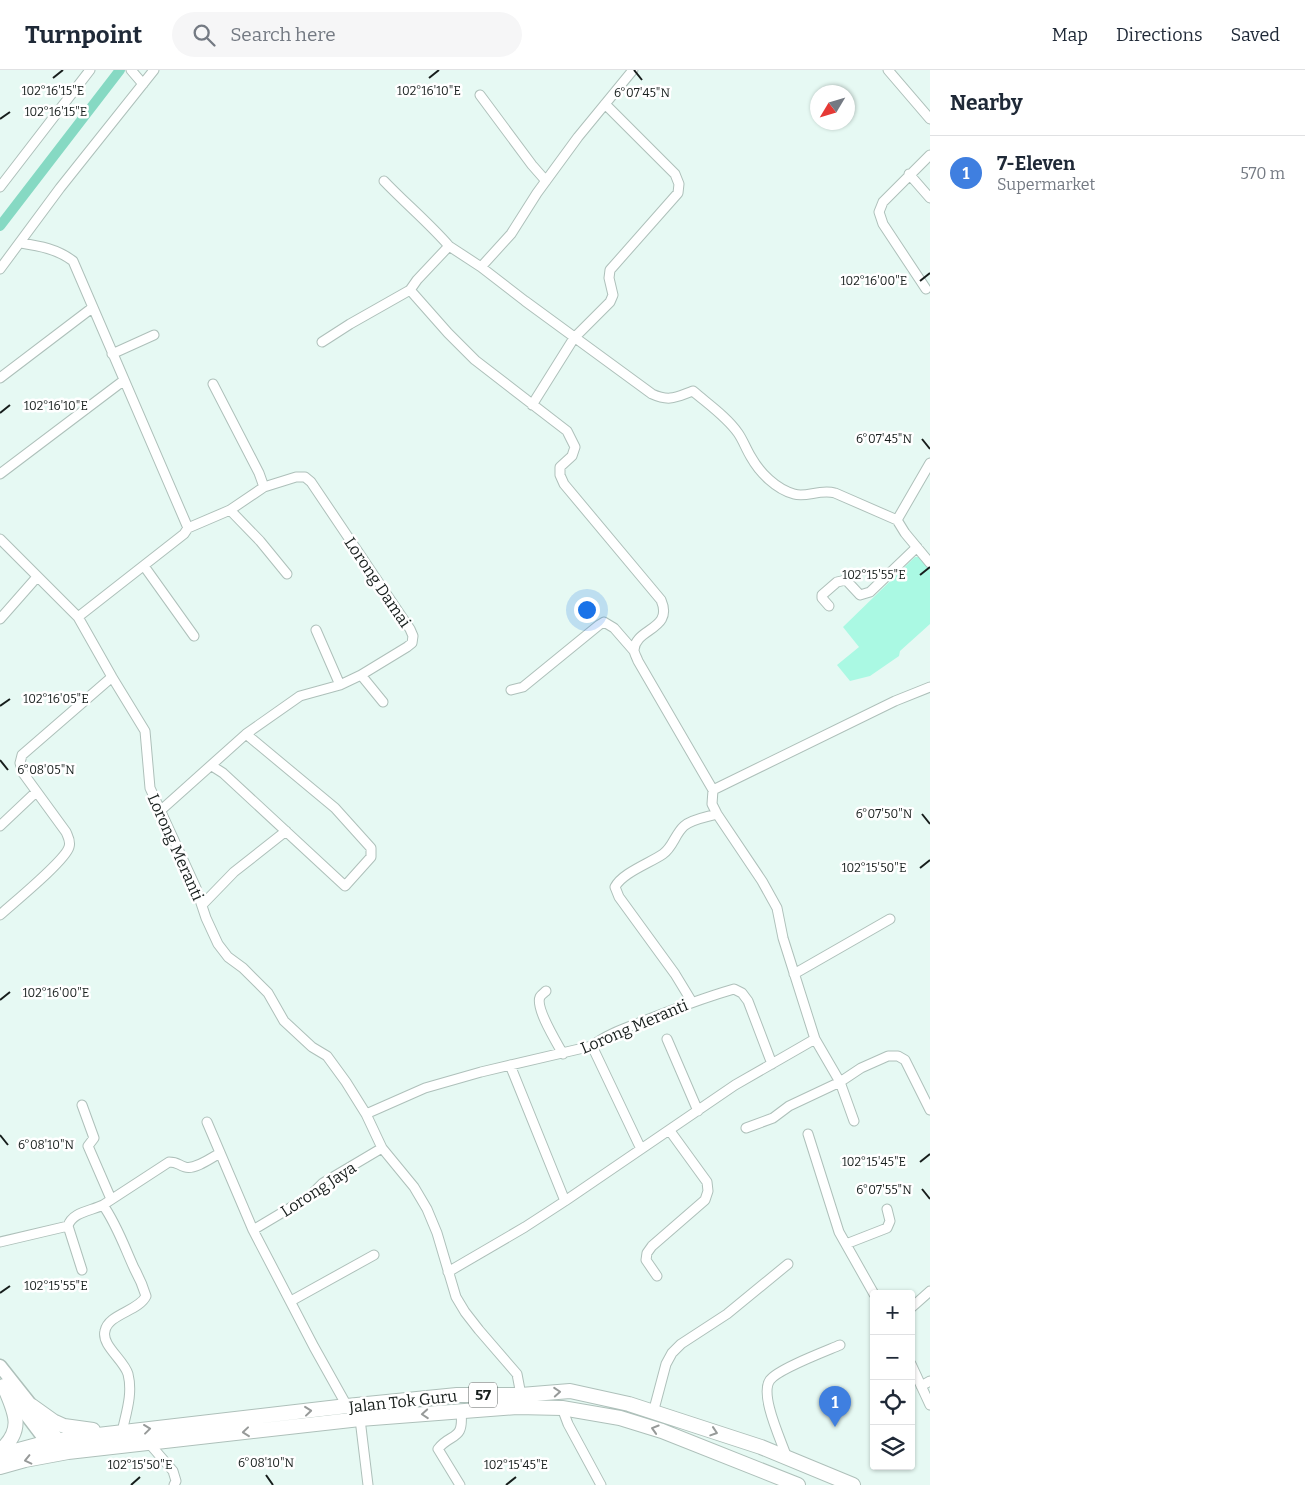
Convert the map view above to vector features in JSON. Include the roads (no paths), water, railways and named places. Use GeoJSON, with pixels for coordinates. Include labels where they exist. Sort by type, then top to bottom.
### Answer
{"type":"FeatureCollection","features":[{"type":"Feature","properties":{"kind":"main road"},"geometry":{"type":"LineString","coordinates":[[0,1366],[32,1406],[58,1447]]}},
{"type":"Feature","properties":{"kind":"main road"},"geometry":{"type":"LineString","coordinates":[[2,1384],[58,1447]]}},
{"type":"Feature","properties":{"kind":"main road"},"geometry":{"type":"LineString","coordinates":[[0,1450],[12,1440],[16,1432],[14,1412],[2,1384]]}},
{"type":"Feature","properties":{"kind":"main road","name":"Jalan Tok Guru"},"geometry":{"type":"LineString","coordinates":[[0,1467],[98,1435],[458,1395],[521,1395],[570,1391],[629,1404],[761,1447],[787,1458],[821,1479],[853,1485]]}},
{"type":"Feature","properties":{"kind":"main road"},"geometry":{"type":"LineString","coordinates":[[32,1406],[53,1421],[64,1426],[92,1430],[98,1435]]}},
{"type":"Feature","properties":{"kind":"main road","name":"Jalan Tok Guru"},"geometry":{"type":"LineString","coordinates":[[0,1455],[58,1447],[148,1442],[360,1419],[517,1407],[562,1408],[620,1418],[662,1431],[798,1485]]}},
{"type":"Feature","properties":{"kind":"street"},"geometry":{"type":"LineString","coordinates":[[0,187],[90,70]]}},
{"type":"Feature","properties":{"kind":"street"},"geometry":{"type":"LineString","coordinates":[[130,70],[141,82]]}},
{"type":"Feature","properties":{"kind":"street"},"geometry":{"type":"LineString","coordinates":[[0,269],[141,82],[154,70]]}},
{"type":"Feature","properties":{"kind":"street"},"geometry":{"type":"LineString","coordinates":[[481,266],[510,234],[578,137],[633,70]]}},
{"type":"Feature","properties":{"kind":"street"},"geometry":{"type":"LineString","coordinates":[[888,70],[930,119]]}},
{"type":"Feature","properties":{"kind":"street"},"geometry":{"type":"LineString","coordinates":[[480,95],[546,181]]}},
{"type":"Feature","properties":{"kind":"street"},"geometry":{"type":"LineString","coordinates":[[532,405],[574,338],[610,302],[613,295],[609,278],[610,270],[678,193],[679,184],[675,174],[605,104]]}},
{"type":"Feature","properties":{"kind":"street"},"geometry":{"type":"LineString","coordinates":[[926,289],[883,224],[879,212],[883,202],[930,154]]}},
{"type":"Feature","properties":{"kind":"street"},"geometry":{"type":"LineString","coordinates":[[909,174],[930,198]]}},
{"type":"Feature","properties":{"kind":"street"},"geometry":{"type":"LineString","coordinates":[[384,181],[449,246],[481,266],[574,338],[652,394],[662,399],[672,399],[693,391],[732,425],[739,434],[752,460],[780,489],[796,495],[826,491],[835,493],[897,520],[905,533],[930,562]]}},
{"type":"Feature","properties":{"kind":"street"},"geometry":{"type":"LineString","coordinates":[[21,243],[51,248],[73,261],[123,381],[188,528]]}},
{"type":"Feature","properties":{"kind":"street"},"geometry":{"type":"LineString","coordinates":[[322,342],[410,290],[416,280],[449,246]]}},
{"type":"Feature","properties":{"kind":"street"},"geometry":{"type":"LineString","coordinates":[[410,290],[475,360],[567,431],[572,439],[575,447],[572,456],[560,467],[560,475],[564,484],[665,607],[664,616],[660,622],[642,637],[636,644],[634,651]]}},
{"type":"Feature","properties":{"kind":"street"},"geometry":{"type":"LineString","coordinates":[[0,378],[92,308]]}},
{"type":"Feature","properties":{"kind":"street"},"geometry":{"type":"LineString","coordinates":[[112,354],[154,335]]}},
{"type":"Feature","properties":{"kind":"street"},"geometry":{"type":"LineString","coordinates":[[0,474],[123,381]]}},
{"type":"Feature","properties":{"kind":"street"},"geometry":{"type":"LineString","coordinates":[[213,384],[259,472],[264,487]]}},
{"type":"Feature","properties":{"kind":"street"},"geometry":{"type":"LineString","coordinates":[[897,520],[930,463]]}},
{"type":"Feature","properties":{"kind":"street","name":"Lorong Damai"},"geometry":{"type":"LineString","coordinates":[[78,617],[184,534],[188,528],[230,510],[264,487],[296,477],[305,477],[311,482],[413,636],[412,644],[362,675],[300,696],[246,734],[160,811]]}},
{"type":"Feature","properties":{"kind":"street"},"geometry":{"type":"LineString","coordinates":[[230,510],[260,541],[287,574]]}},
{"type":"Feature","properties":{"kind":"street","name":"Lorong Meranti"},"geometry":{"type":"LineString","coordinates":[[0,539],[78,617],[112,677],[146,731],[150,788],[196,888],[206,918],[218,944],[228,957],[243,968],[268,993],[284,1022],[297,1035],[327,1056],[366,1114],[382,1148],[414,1187],[427,1209],[437,1233],[456,1297],[465,1312],[517,1374],[521,1395]]}},
{"type":"Feature","properties":{"kind":"street"},"geometry":{"type":"LineString","coordinates":[[829,606],[822,598],[822,595],[837,582],[846,580],[860,595],[870,592],[917,547]]}},
{"type":"Feature","properties":{"kind":"street"},"geometry":{"type":"LineString","coordinates":[[144,566],[194,636]]}},
{"type":"Feature","properties":{"kind":"street"},"geometry":{"type":"LineString","coordinates":[[0,619],[37,577]]}},
{"type":"Feature","properties":{"kind":"street"},"geometry":{"type":"LineString","coordinates":[[511,690],[523,687],[604,622],[614,628],[634,651],[644,674],[713,790],[712,804],[717,814],[762,881],[777,908],[794,974],[815,1039],[840,1082],[854,1121]]}},
{"type":"Feature","properties":{"kind":"street"},"geometry":{"type":"LineString","coordinates":[[316,630],[340,684]]}},
{"type":"Feature","properties":{"kind":"street"},"geometry":{"type":"LineString","coordinates":[[362,675],[383,702]]}},
{"type":"Feature","properties":{"kind":"street"},"geometry":{"type":"LineString","coordinates":[[0,916],[56,864],[69,846],[66,832],[23,773],[20,763],[22,755],[112,677]]}},
{"type":"Feature","properties":{"kind":"street"},"geometry":{"type":"LineString","coordinates":[[713,790],[895,701],[930,687]]}},
{"type":"Feature","properties":{"kind":"street"},"geometry":{"type":"LineString","coordinates":[[212,766],[224,773],[345,886],[371,857],[371,848],[335,808],[246,734]]}},
{"type":"Feature","properties":{"kind":"street"},"geometry":{"type":"LineString","coordinates":[[0,826],[36,792]]}},
{"type":"Feature","properties":{"kind":"street"},"geometry":{"type":"LineString","coordinates":[[692,1002],[676,974],[615,888],[620,880],[664,853],[673,844],[677,834],[684,826],[717,814]]}},
{"type":"Feature","properties":{"kind":"street"},"geometry":{"type":"LineString","coordinates":[[202,905],[234,872],[286,831]]}},
{"type":"Feature","properties":{"kind":"street"},"geometry":{"type":"LineString","coordinates":[[794,974],[890,919]]}},
{"type":"Feature","properties":{"kind":"street","name":"Lorong Meranti"},"geometry":{"type":"LineString","coordinates":[[366,1114],[425,1088],[482,1072],[592,1046],[620,1030],[692,1002],[734,989],[742,993],[748,1001],[772,1064]]}},
{"type":"Feature","properties":{"kind":"street"},"geometry":{"type":"LineString","coordinates":[[546,991],[540,996],[539,1002],[542,1015],[563,1054]]}},
{"type":"Feature","properties":{"kind":"street"},"geometry":{"type":"LineString","coordinates":[[667,1038],[698,1111]]}},
{"type":"Feature","properties":{"kind":"street"},"geometry":{"type":"LineString","coordinates":[[448,1272],[565,1201],[735,1085],[815,1039]]}},
{"type":"Feature","properties":{"kind":"street"},"geometry":{"type":"LineString","coordinates":[[592,1046],[641,1150]]}},
{"type":"Feature","properties":{"kind":"street"},"geometry":{"type":"LineString","coordinates":[[746,1128],[768,1121],[789,1106],[840,1082],[861,1068],[888,1056],[898,1056],[904,1060],[930,1110]]}},
{"type":"Feature","properties":{"kind":"street"},"geometry":{"type":"LineString","coordinates":[[510,1066],[565,1201]]}},
{"type":"Feature","properties":{"kind":"street"},"geometry":{"type":"LineString","coordinates":[[82,1105],[94,1138],[88,1146],[111,1199]]}},
{"type":"Feature","properties":{"kind":"street"},"geometry":{"type":"LineString","coordinates":[[207,1122],[253,1230],[347,1406]]}},
{"type":"Feature","properties":{"kind":"street"},"geometry":{"type":"LineString","coordinates":[[657,1276],[646,1260],[647,1253],[652,1246],[705,1200],[708,1191],[707,1182],[670,1131]]}},
{"type":"Feature","properties":{"kind":"street"},"geometry":{"type":"LineString","coordinates":[[808,1134],[839,1232],[872,1290]]}},
{"type":"Feature","properties":{"kind":"street","name":"Lorong Jaya"},"geometry":{"type":"LineString","coordinates":[[253,1230],[310,1196],[323,1183],[382,1148]]}},
{"type":"Feature","properties":{"kind":"street"},"geometry":{"type":"LineString","coordinates":[[82,1270],[68,1226],[69,1221],[73,1217],[103,1205],[169,1162],[177,1162],[184,1167],[192,1167],[220,1154]]}},
{"type":"Feature","properties":{"kind":"street"},"geometry":{"type":"LineString","coordinates":[[103,1205],[126,1245],[146,1296],[142,1302],[107,1325],[104,1332],[106,1342],[127,1371],[130,1384],[130,1396],[122,1432]]}},
{"type":"Feature","properties":{"kind":"street"},"geometry":{"type":"LineString","coordinates":[[846,1244],[887,1228],[890,1221],[887,1209]]}},
{"type":"Feature","properties":{"kind":"street"},"geometry":{"type":"LineString","coordinates":[[0,1242],[68,1226]]}},
{"type":"Feature","properties":{"kind":"street"},"geometry":{"type":"LineString","coordinates":[[291,1302],[374,1255]]}},
{"type":"Feature","properties":{"kind":"street"},"geometry":{"type":"LineString","coordinates":[[653,1412],[666,1364],[672,1353],[681,1344],[727,1314],[788,1264]]}},
{"type":"Feature","properties":{"kind":"street"},"geometry":{"type":"LineString","coordinates":[[915,1304],[930,1291]]}},
{"type":"Feature","properties":{"kind":"street"},"geometry":{"type":"LineString","coordinates":[[787,1458],[767,1401],[767,1389],[770,1380],[779,1373],[840,1345]]}},
{"type":"Feature","properties":{"kind":"street"},"geometry":{"type":"LineString","coordinates":[[915,1373],[930,1405]]}},
{"type":"Feature","properties":{"kind":"street"},"geometry":{"type":"LineString","coordinates":[[921,1386],[930,1381]]}},
{"type":"Feature","properties":{"kind":"street"},"geometry":{"type":"LineString","coordinates":[[562,1408],[568,1424],[601,1485]]}},
{"type":"Feature","properties":{"kind":"street"},"geometry":{"type":"LineString","coordinates":[[460,1485],[438,1449],[456,1437],[460,1431],[461,1412]]}},
{"type":"Feature","properties":{"kind":"street"},"geometry":{"type":"LineString","coordinates":[[360,1419],[368,1485]]}},
{"type":"Feature","properties":{"kind":"street"},"geometry":{"type":"LineString","coordinates":[[148,1442],[173,1471],[176,1481],[174,1485]]}},
{"type":"Feature","properties":{"kind":"waterway"},"geometry":{"type":"LineString","coordinates":[[0,226],[120,70]]}},
{"type":"Feature","properties":{"kind":"place","name":"7-Eleven"},"geometry":{"type":"Point","coordinates":[835,1427]}}]}
